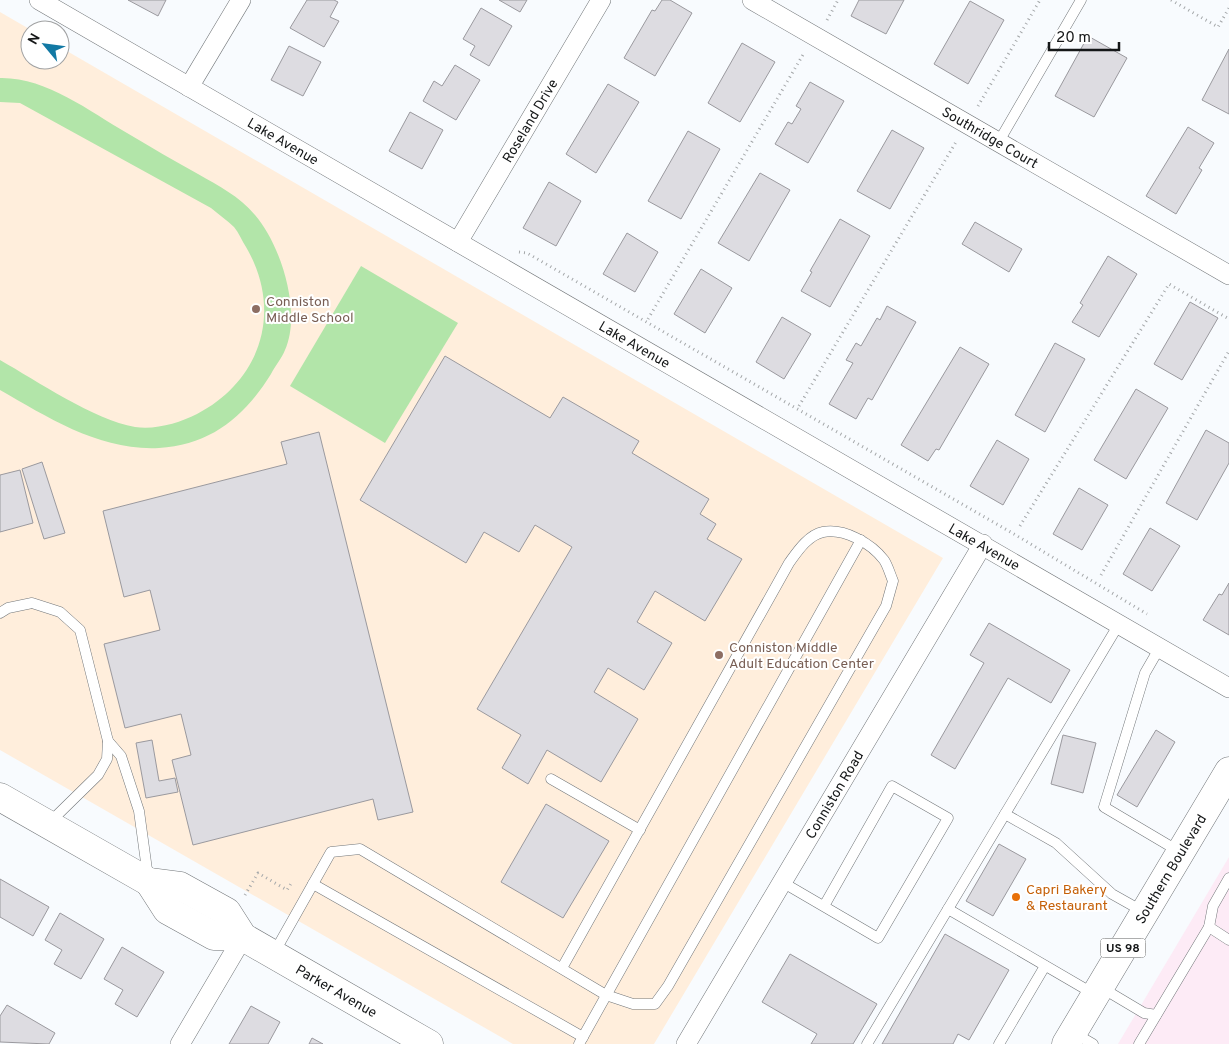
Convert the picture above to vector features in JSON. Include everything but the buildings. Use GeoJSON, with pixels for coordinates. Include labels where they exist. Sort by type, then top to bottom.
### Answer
{"type":"FeatureCollection","features":[{"type":"Feature","properties":{"kind":"street","name":"Lake Avenue"},"geometry":{"type":"LineString","coordinates":[[39,0],[1229,688]]}},
{"type":"Feature","properties":{"kind":"street"},"geometry":{"type":"LineString","coordinates":[[190,87],[241,0]]}},
{"type":"Feature","properties":{"kind":"street","name":"Roseland Drive"},"geometry":{"type":"LineString","coordinates":[[458,242],[601,0]]}},
{"type":"Feature","properties":{"kind":"street","name":"Southridge Court"},"geometry":{"type":"LineString","coordinates":[[752,0],[1229,275]]}},
{"type":"Feature","properties":{"kind":"street","name":"Conniston Road"},"geometry":{"type":"LineString","coordinates":[[687,1044],[982,544]]}},
{"type":"Feature","properties":{"kind":"street","name":"Southern Boulevard"},"geometry":{"type":"LineString","coordinates":[[1078,1040],[1098,991],[1229,771]]}},
{"type":"Feature","properties":{"kind":"street","name":"Parker Avenue"},"geometry":{"type":"LineString","coordinates":[[0,797],[148,882],[180,886],[227,912],[243,937],[429,1044]]}},
{"type":"Feature","properties":{"kind":"street"},"geometry":{"type":"LineString","coordinates":[[180,1044],[243,937]]}},
{"type":"Feature","properties":{"kind":"lane"},"geometry":{"type":"LineString","coordinates":[[998,143],[1081,0]]}},
{"type":"Feature","properties":{"kind":"lane"},"geometry":{"type":"LineString","coordinates":[[273,954],[331,852],[360,849],[606,995],[633,1004],[655,1004],[668,986],[886,606],[893,581],[884,560],[862,540],[842,534],[822,532],[806,542],[789,563],[562,968]]}},
{"type":"Feature","properties":{"kind":"lane"},"geometry":{"type":"LineString","coordinates":[[313,884],[581,1040],[862,540]]}},
{"type":"Feature","properties":{"kind":"lane"},"geometry":{"type":"LineString","coordinates":[[0,613],[8,608],[32,603],[60,612],[80,630],[108,741],[107,759],[98,775],[47,824]]}},
{"type":"Feature","properties":{"kind":"lane"},"geometry":{"type":"LineString","coordinates":[[867,1044],[1119,624]]}},
{"type":"Feature","properties":{"kind":"lane"},"geometry":{"type":"LineString","coordinates":[[1160,647],[1145,673],[1104,808],[1181,852]]}},
{"type":"Feature","properties":{"kind":"lane"},"geometry":{"type":"LineString","coordinates":[[108,741],[121,756],[138,811],[148,882]]}},
{"type":"Feature","properties":{"kind":"lane"},"geometry":{"type":"LineString","coordinates":[[551,779],[640,830]]}},
{"type":"Feature","properties":{"kind":"lane"},"geometry":{"type":"LineString","coordinates":[[782,882],[878,938],[948,818],[892,786],[824,906]]}},
{"type":"Feature","properties":{"kind":"lane"},"geometry":{"type":"LineString","coordinates":[[1005,814],[1056,843],[1112,894],[1145,913]]}},
{"type":"Feature","properties":{"kind":"lane"},"geometry":{"type":"LineString","coordinates":[[1140,1044],[1209,928],[1213,906],[1229,878]]}},
{"type":"Feature","properties":{"kind":"lane"},"geometry":{"type":"LineString","coordinates":[[948,909],[1046,966],[1144,1014],[1156,1015]]}},
{"type":"Feature","properties":{"kind":"lane"},"geometry":{"type":"LineString","coordinates":[[1209,928],[1229,940]]}},
{"type":"Feature","properties":{"kind":"lane"},"geometry":{"type":"LineString","coordinates":[[999,1044],[1046,966]]}},
{"type":"Feature","properties":{"kind":"path"},"geometry":{"type":"LineString","coordinates":[[823,27],[838,0]]}},
{"type":"Feature","properties":{"kind":"path"},"geometry":{"type":"LineString","coordinates":[[977,107],[1040,0]]}},
{"type":"Feature","properties":{"kind":"path"},"geometry":{"type":"LineString","coordinates":[[1171,0],[1218,27],[1229,8]]}},
{"type":"Feature","properties":{"kind":"path"},"geometry":{"type":"LineString","coordinates":[[648,319],[806,51]]}},
{"type":"Feature","properties":{"kind":"path"},"geometry":{"type":"LineString","coordinates":[[800,406],[958,138]]}},
{"type":"Feature","properties":{"kind":"path"},"geometry":{"type":"LineString","coordinates":[[518,252],[527,253],[938,489],[1133,604],[1148,615]]}},
{"type":"Feature","properties":{"kind":"path"},"geometry":{"type":"LineString","coordinates":[[1020,526],[1169,284],[1229,319]]}},
{"type":"Feature","properties":{"kind":"path"},"geometry":{"type":"LineString","coordinates":[[1101,575],[1229,351]]}},
{"type":"Feature","properties":{"kind":"shaded area","name":"Conniston Middle School"},"geometry":{"type":"Polygon","coordinates":[[[0,12],[20,24],[20,70],[70,70],[70,53],[943,558],[654,1044],[513,1044],[0,750],[0,12]]]}},
{"type":"Feature","properties":{"kind":"shaded area"},"geometry":{"type":"Polygon","coordinates":[[[1229,857],[1229,1044],[1118,1044],[1229,857]]]}},
{"type":"Feature","properties":{"kind":"green space"},"geometry":{"type":"Polygon","coordinates":[[[0,78],[34,83],[50,89],[82,106],[228,192],[249,208],[264,228],[273,243],[286,280],[290,298],[290,335],[284,353],[261,389],[250,403],[225,426],[195,441],[178,446],[137,448],[116,444],[76,431],[0,390],[0,360],[66,399],[102,417],[143,428],[167,425],[197,414],[219,400],[237,382],[251,363],[260,341],[264,319],[263,295],[257,271],[246,247],[231,224],[211,208],[20,103],[0,102],[0,78]]]}},
{"type":"Feature","properties":{"kind":"green space"},"geometry":{"type":"Polygon","coordinates":[[[361,266],[458,323],[385,443],[290,386],[361,266]]]}},
{"type":"Feature","properties":{"kind":"place","name":"Conniston Middle School"},"geometry":{"type":"Point","coordinates":[256,309]}},
{"type":"Feature","properties":{"kind":"place","name":"Conniston Middle Adult Education Center"},"geometry":{"type":"Point","coordinates":[719,655]}},
{"type":"Feature","properties":{"kind":"place","name":"Capri Bakery & Restaurant"},"geometry":{"type":"Point","coordinates":[1016,897]}}]}
